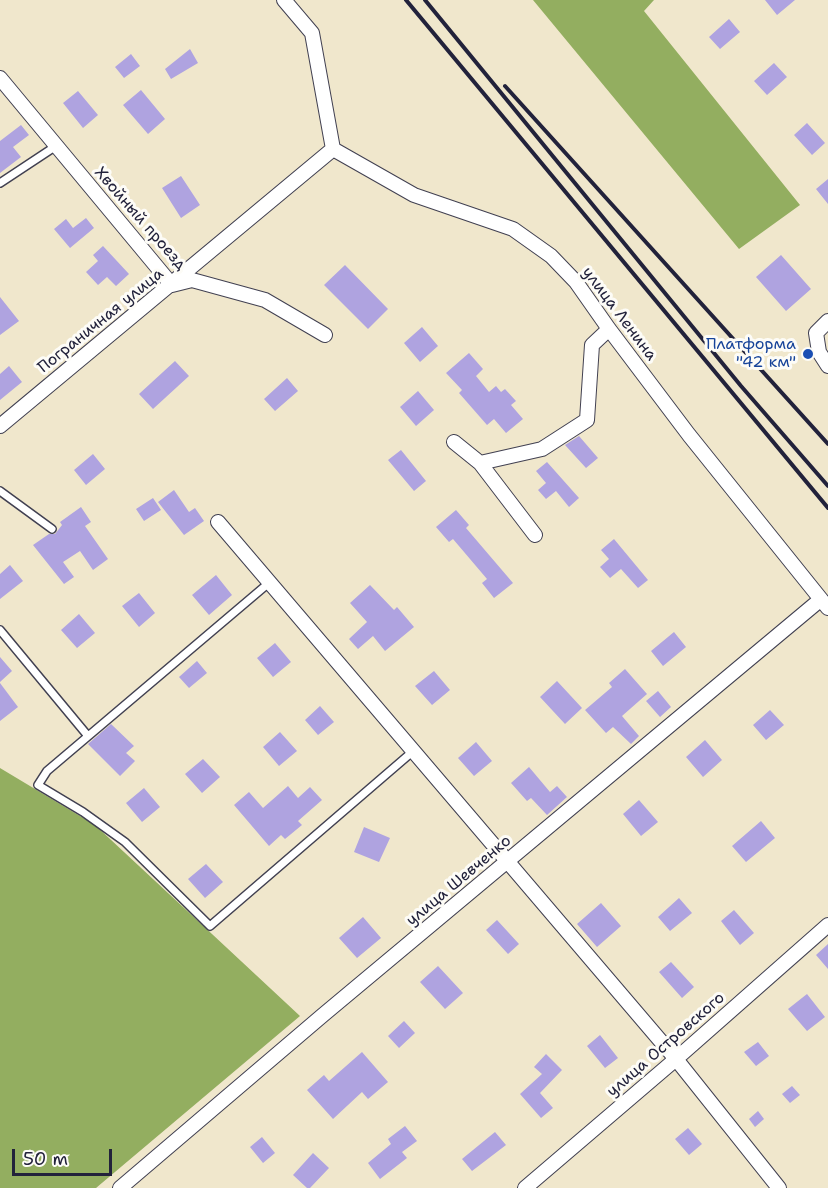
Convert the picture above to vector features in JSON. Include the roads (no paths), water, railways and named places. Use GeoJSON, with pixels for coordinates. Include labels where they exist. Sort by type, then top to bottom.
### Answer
{"type":"FeatureCollection","features":[{"type":"Feature","properties":{"kind":"street"},"geometry":{"type":"LineString","coordinates":[[284,0],[312,33],[333,149]]}},
{"type":"Feature","properties":{"kind":"street","name":"Хвойный проезд"},"geometry":{"type":"LineString","coordinates":[[0,78],[172,285],[192,280],[265,300],[325,336]]}},
{"type":"Feature","properties":{"kind":"street","name":"Пограничная улица"},"geometry":{"type":"LineString","coordinates":[[0,426],[333,149]]}},
{"type":"Feature","properties":{"kind":"street","name":"улица Ленина"},"geometry":{"type":"LineString","coordinates":[[333,149],[414,195],[513,229],[551,256],[576,282],[609,330],[824,604]]}},
{"type":"Feature","properties":{"kind":"street"},"geometry":{"type":"LineString","coordinates":[[828,321],[816,333],[819,352],[828,366]]}},
{"type":"Feature","properties":{"kind":"street"},"geometry":{"type":"LineString","coordinates":[[480,463],[542,449],[587,420],[592,345],[609,330]]}},
{"type":"Feature","properties":{"kind":"street"},"geometry":{"type":"LineString","coordinates":[[454,442],[480,463],[535,536]]}},
{"type":"Feature","properties":{"kind":"street"},"geometry":{"type":"LineString","coordinates":[[218,522],[676,1059],[779,1188]]}},
{"type":"Feature","properties":{"kind":"street","name":"улица Шевченко"},"geometry":{"type":"LineString","coordinates":[[120,1188],[323,1015],[824,604]]}},
{"type":"Feature","properties":{"kind":"street","name":"улица Островского"},"geometry":{"type":"LineString","coordinates":[[525,1188],[828,925]]}},
{"type":"Feature","properties":{"kind":"lane"},"geometry":{"type":"LineString","coordinates":[[0,183],[56,146]]}},
{"type":"Feature","properties":{"kind":"lane"},"geometry":{"type":"LineString","coordinates":[[0,491],[52,529]]}},
{"type":"Feature","properties":{"kind":"lane"},"geometry":{"type":"LineString","coordinates":[[270,582],[47,771],[38,785],[125,842],[210,926],[411,753]]}},
{"type":"Feature","properties":{"kind":"lane"},"geometry":{"type":"LineString","coordinates":[[0,630],[88,736]]}},
{"type":"Feature","properties":{"kind":"railway"},"geometry":{"type":"LineString","coordinates":[[406,0],[828,508]]}},
{"type":"Feature","properties":{"kind":"railway"},"geometry":{"type":"LineString","coordinates":[[425,0],[741,386],[828,486]]}},
{"type":"Feature","properties":{"kind":"railway"},"geometry":{"type":"LineString","coordinates":[[505,86],[828,444]]}},
{"type":"Feature","properties":{"kind":"place","name":"Платформа \"42 км\""},"geometry":{"type":"Point","coordinates":[808,354]}}]}
